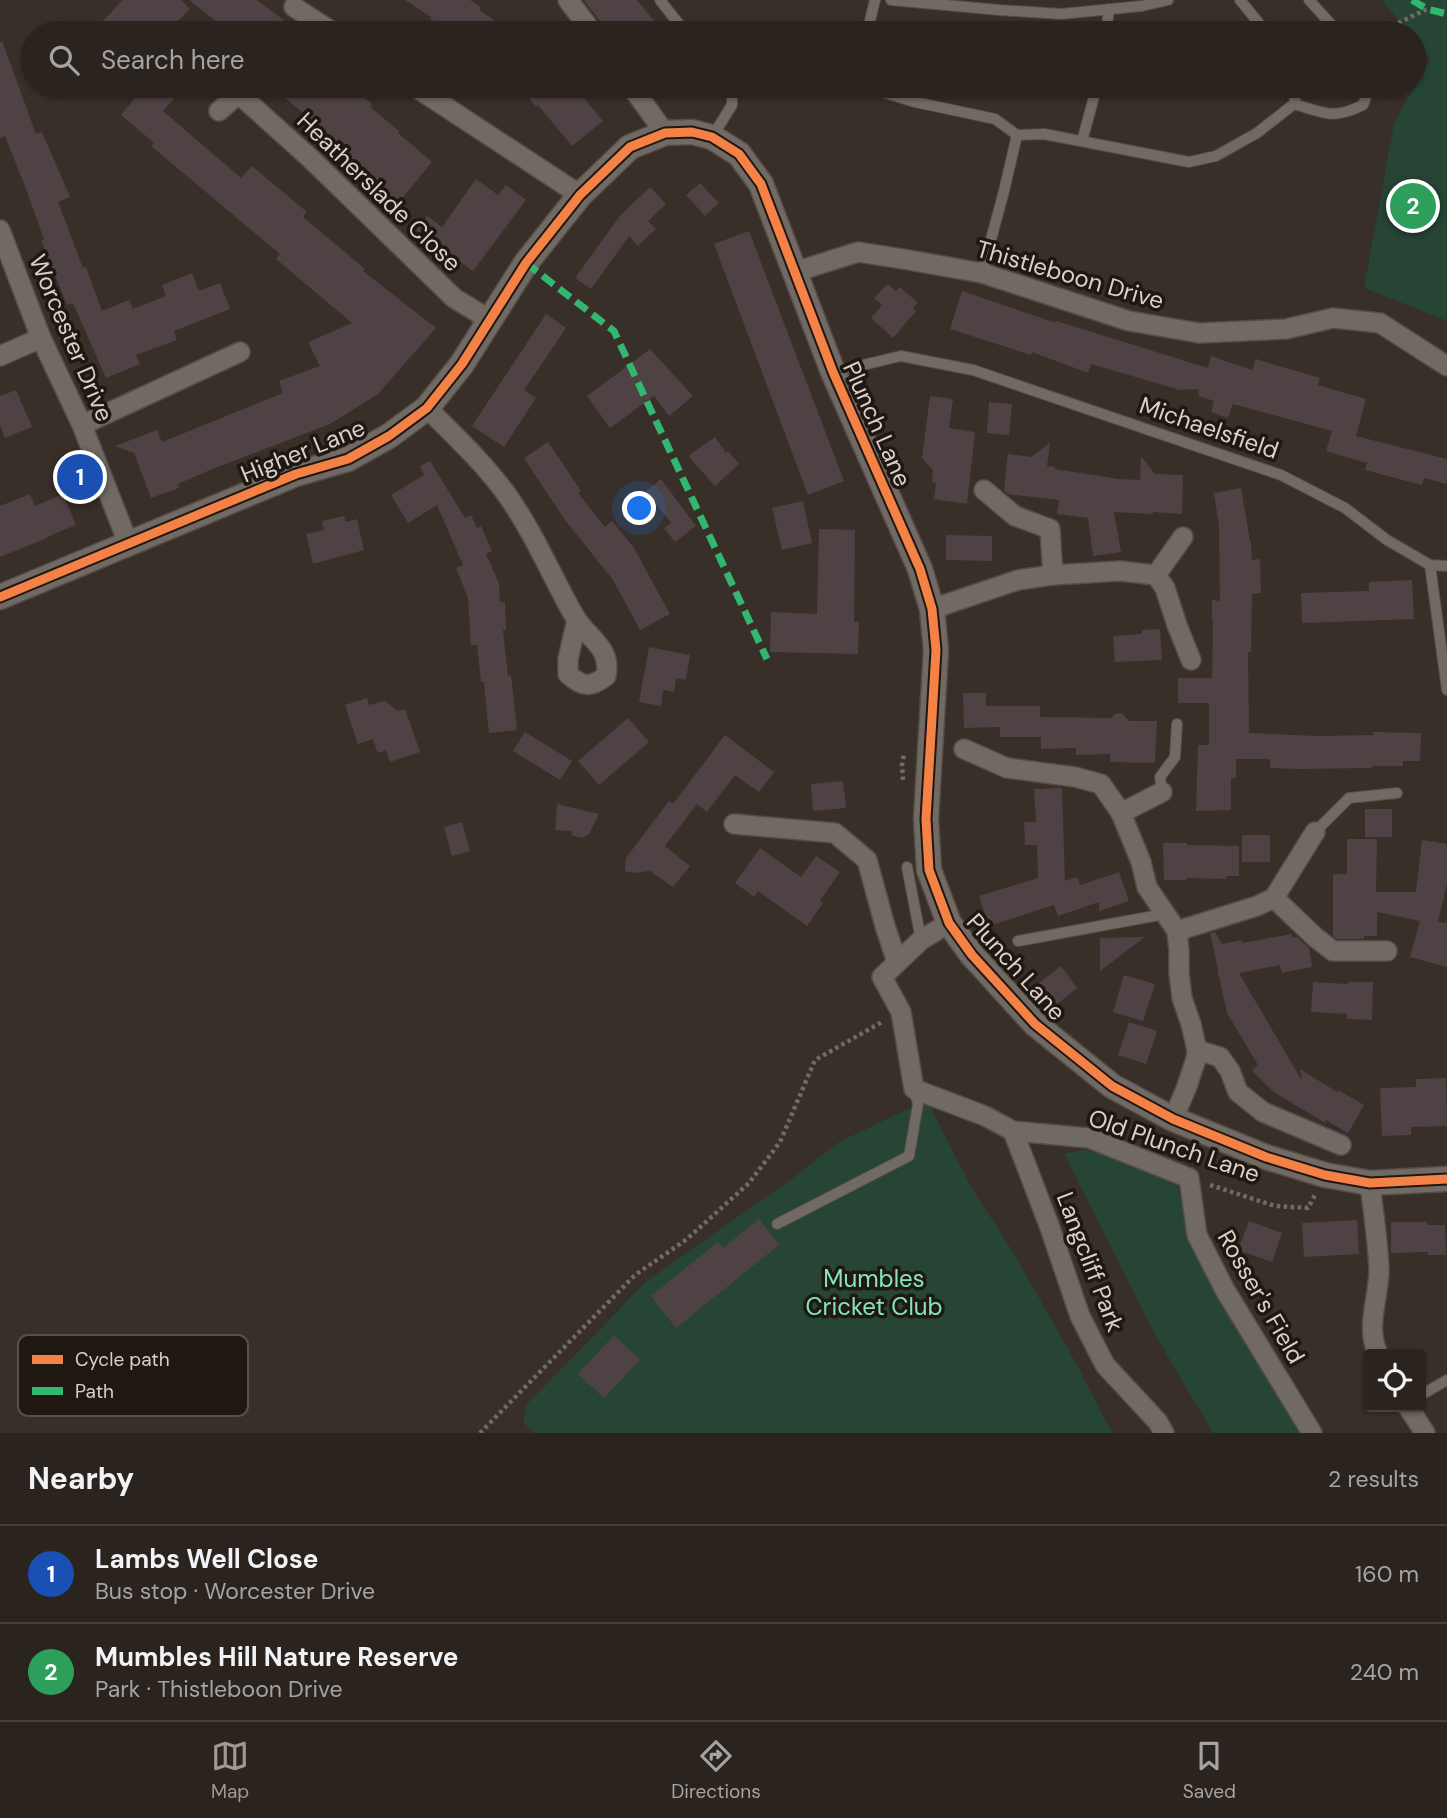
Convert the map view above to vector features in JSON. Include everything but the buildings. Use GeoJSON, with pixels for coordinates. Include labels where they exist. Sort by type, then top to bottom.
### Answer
{"type":"FeatureCollection","features":[{"type":"Feature","properties":{"kind":"street"},"geometry":{"type":"LineString","coordinates":[[568,0],[584,21]]}},
{"type":"Feature","properties":{"kind":"street"},"geometry":{"type":"LineString","coordinates":[[294,7],[316,21]]}},
{"type":"Feature","properties":{"kind":"street","name":"Heatherslade Close"},"geometry":{"type":"LineString","coordinates":[[219,111],[228,98]]}},
{"type":"Feature","properties":{"kind":"street","name":"Heatherslade Close"},"geometry":{"type":"LineString","coordinates":[[243,98],[310,158],[454,298],[490,320]]}},
{"type":"Feature","properties":{"kind":"street"},"geometry":{"type":"LineString","coordinates":[[432,98],[580,195]]}},
{"type":"Feature","properties":{"kind":"street"},"geometry":{"type":"LineString","coordinates":[[640,98],[665,133],[692,132],[712,137]]}},
{"type":"Feature","properties":{"kind":"street","name":"Higher Lane"},"geometry":{"type":"LineString","coordinates":[[0,597],[296,474],[348,459],[389,436],[427,408],[462,364],[526,263],[580,195],[630,147],[665,133]]}},
{"type":"Feature","properties":{"kind":"street","name":"Plunch Lane"},"geometry":{"type":"LineString","coordinates":[[712,137],[738,154],[761,184],[833,372],[920,569],[932,609],[936,650],[926,818],[929,870],[949,923],[972,955],[1035,1024],[1112,1086],[1173,1119],[1266,1157],[1325,1175],[1370,1183],[1447,1179]]}},
{"type":"Feature","properties":{"kind":"street","name":"Worcester Drive"},"geometry":{"type":"LineString","coordinates":[[0,230],[41,338],[82,425],[128,543]]}},
{"type":"Feature","properties":{"kind":"street","name":"Thistleboon Drive"},"geometry":{"type":"LineString","coordinates":[[795,272],[858,252],[982,273],[1129,321],[1199,333],[1286,329],[1333,318],[1380,323],[1447,366]]}},
{"type":"Feature","properties":{"kind":"street"},"geometry":{"type":"LineString","coordinates":[[0,356],[41,338]]}},
{"type":"Feature","properties":{"kind":"street"},"geometry":{"type":"LineString","coordinates":[[82,425],[240,352]]}},
{"type":"Feature","properties":{"kind":"street"},"geometry":{"type":"LineString","coordinates":[[427,408],[466,446],[507,496],[577,620]]}},
{"type":"Feature","properties":{"kind":"street"},"geometry":{"type":"LineString","coordinates":[[984,490],[1015,516],[1050,529],[1053,575]]}},
{"type":"Feature","properties":{"kind":"street"},"geometry":{"type":"LineString","coordinates":[[1156,575],[1183,537]]}},
{"type":"Feature","properties":{"kind":"street"},"geometry":{"type":"LineString","coordinates":[[932,609],[1018,580],[1120,571],[1156,575]]}},
{"type":"Feature","properties":{"kind":"street"},"geometry":{"type":"LineString","coordinates":[[1156,575],[1164,588],[1191,660]]}},
{"type":"Feature","properties":{"kind":"street"},"geometry":{"type":"LineString","coordinates":[[964,749],[1007,768],[1075,777],[1101,784],[1121,813],[1141,862],[1147,887],[1177,931],[1182,999],[1197,1050],[1186,1089],[1173,1119]]}},
{"type":"Feature","properties":{"kind":"street"},"geometry":{"type":"LineString","coordinates":[[1121,813],[1162,792]]}},
{"type":"Feature","properties":{"kind":"street"},"geometry":{"type":"LineString","coordinates":[[734,824],[835,833],[867,860],[897,962]]}},
{"type":"Feature","properties":{"kind":"street"},"geometry":{"type":"LineString","coordinates":[[1177,931],[1257,906],[1273,898],[1315,832]]}},
{"type":"Feature","properties":{"kind":"street"},"geometry":{"type":"LineString","coordinates":[[1273,898],[1333,951],[1387,951]]}},
{"type":"Feature","properties":{"kind":"street"},"geometry":{"type":"LineString","coordinates":[[914,1089],[901,1012],[882,977],[921,940],[949,923]]}},
{"type":"Feature","properties":{"kind":"street"},"geometry":{"type":"LineString","coordinates":[[1197,1050],[1220,1057],[1230,1071],[1238,1092],[1264,1112],[1341,1145]]}},
{"type":"Feature","properties":{"kind":"street","name":"Old Plunch Lane"},"geometry":{"type":"LineString","coordinates":[[914,1089],[985,1116],[1013,1131],[1089,1138],[1189,1178]]}},
{"type":"Feature","properties":{"kind":"street","name":"Langcliff Park"},"geometry":{"type":"LineString","coordinates":[[1013,1131],[1080,1316],[1105,1365],[1158,1422],[1164,1433]]}},
{"type":"Feature","properties":{"kind":"street","name":"Rosser's Field"},"geometry":{"type":"LineString","coordinates":[[1189,1178],[1197,1235],[1225,1290],[1312,1433]]}},
{"type":"Feature","properties":{"kind":"street"},"geometry":{"type":"LineString","coordinates":[[1370,1183],[1379,1270],[1371,1326],[1376,1349]]}},
{"type":"Feature","properties":{"kind":"street"},"geometry":{"type":"LineString","coordinates":[[1411,1412],[1425,1433]]}},
{"type":"Feature","properties":{"kind":"lane"},"geometry":{"type":"LineString","coordinates":[[660,0],[677,21]]}},
{"type":"Feature","properties":{"kind":"lane"},"geometry":{"type":"LineString","coordinates":[[870,21],[875,0]]}},
{"type":"Feature","properties":{"kind":"lane"},"geometry":{"type":"LineString","coordinates":[[891,0],[1061,14],[1142,6],[1168,0]]}},
{"type":"Feature","properties":{"kind":"lane"},"geometry":{"type":"LineString","coordinates":[[1240,0],[1257,21]]}},
{"type":"Feature","properties":{"kind":"lane"},"geometry":{"type":"LineString","coordinates":[[1309,0],[1328,21]]}},
{"type":"Feature","properties":{"kind":"lane"},"geometry":{"type":"LineString","coordinates":[[1108,21],[1109,9]]}},
{"type":"Feature","properties":{"kind":"lane"},"geometry":{"type":"LineString","coordinates":[[712,137],[732,105],[732,98]]}},
{"type":"Feature","properties":{"kind":"lane"},"geometry":{"type":"LineString","coordinates":[[902,98],[995,119],[1017,135],[1044,134],[1189,162],[1216,156],[1257,133],[1294,104],[1295,98]]}},
{"type":"Feature","properties":{"kind":"lane"},"geometry":{"type":"LineString","coordinates":[[1082,141],[1094,98]]}},
{"type":"Feature","properties":{"kind":"lane"},"geometry":{"type":"LineString","coordinates":[[1294,104],[1329,115],[1349,112],[1363,105],[1366,98]]}},
{"type":"Feature","properties":{"kind":"lane"},"geometry":{"type":"LineString","coordinates":[[982,273],[1017,135]]}},
{"type":"Feature","properties":{"kind":"lane","name":"Michaelsfield"},"geometry":{"type":"LineString","coordinates":[[833,372],[901,356],[973,370],[1281,475],[1345,508],[1387,540],[1430,565]]}},
{"type":"Feature","properties":{"kind":"lane"},"geometry":{"type":"LineString","coordinates":[[1447,566],[1430,565],[1447,690]]}},
{"type":"Feature","properties":{"kind":"lane"},"geometry":{"type":"LineString","coordinates":[[1162,792],[1160,776],[1175,757],[1177,724]]}},
{"type":"Feature","properties":{"kind":"lane"},"geometry":{"type":"LineString","coordinates":[[1315,832],[1349,798],[1397,793]]}},
{"type":"Feature","properties":{"kind":"lane"},"geometry":{"type":"LineString","coordinates":[[907,867],[921,940]]}},
{"type":"Feature","properties":{"kind":"lane"},"geometry":{"type":"LineString","coordinates":[[1018,942],[1165,914]]}},
{"type":"Feature","properties":{"kind":"lane"},"geometry":{"type":"LineString","coordinates":[[777,1223],[909,1156],[918,1104],[914,1089]]}},
{"type":"Feature","properties":{"kind":"lane"},"geometry":{"type":"LineString","coordinates":[[1426,1392],[1447,1380]]}},
{"type":"Feature","properties":{"kind":"path"},"geometry":{"type":"LineString","coordinates":[[1402,21],[1427,9]]}},
{"type":"Feature","properties":{"kind":"path"},"geometry":{"type":"LineString","coordinates":[[480,1433],[635,1275],[687,1238],[749,1183],[780,1142],[815,1060],[901,1012]]}},
{"type":"Feature","properties":{"kind":"green space"},"geometry":{"type":"Polygon","coordinates":[[[1382,0],[1447,0],[1447,321],[1364,288],[1394,124],[1408,98],[1426,98],[1426,65],[1430,58],[1426,53],[1426,21],[1399,21],[1382,0]]]}},
{"type":"Feature","properties":{"kind":"green space","name":"Mumbles Cricket Club"},"geometry":{"type":"Polygon","coordinates":[[[927,1100],[971,1187],[1013,1252],[1112,1433],[534,1433],[523,1422],[526,1405],[647,1281],[839,1142],[927,1100]]]}},
{"type":"Feature","properties":{"kind":"green space"},"geometry":{"type":"Polygon","coordinates":[[[1092,1148],[1175,1181],[1208,1281],[1300,1433],[1213,1433],[1153,1331],[1064,1154],[1092,1148]]]}},
{"type":"Feature","properties":{"kind":"marked path"},"geometry":{"type":"LineString","coordinates":[[1412,0],[1427,9],[1447,14]]}},
{"type":"Feature","properties":{"kind":"marked path"},"geometry":{"type":"LineString","coordinates":[[526,263],[614,331],[767,659]]}},
{"type":"Feature","properties":{"kind":"cycle path"},"geometry":{"type":"LineString","coordinates":[[0,597],[296,474],[348,459],[389,436],[427,408],[462,364],[526,263],[580,195],[630,147],[665,133],[692,132],[712,137],[739,154],[761,184],[833,372],[920,569],[932,609],[936,650],[926,819],[929,870],[949,923],[972,955],[1035,1024],[1112,1086],[1173,1119],[1266,1157],[1325,1175],[1370,1183],[1447,1179]]}},
{"type":"Feature","properties":{"kind":"place","name":"Mumbles Hill Nature Reserve"},"geometry":{"type":"Point","coordinates":[1413,206]}},
{"type":"Feature","properties":{"kind":"place","name":"Lambs Well Close"},"geometry":{"type":"Point","coordinates":[80,477]}}]}
